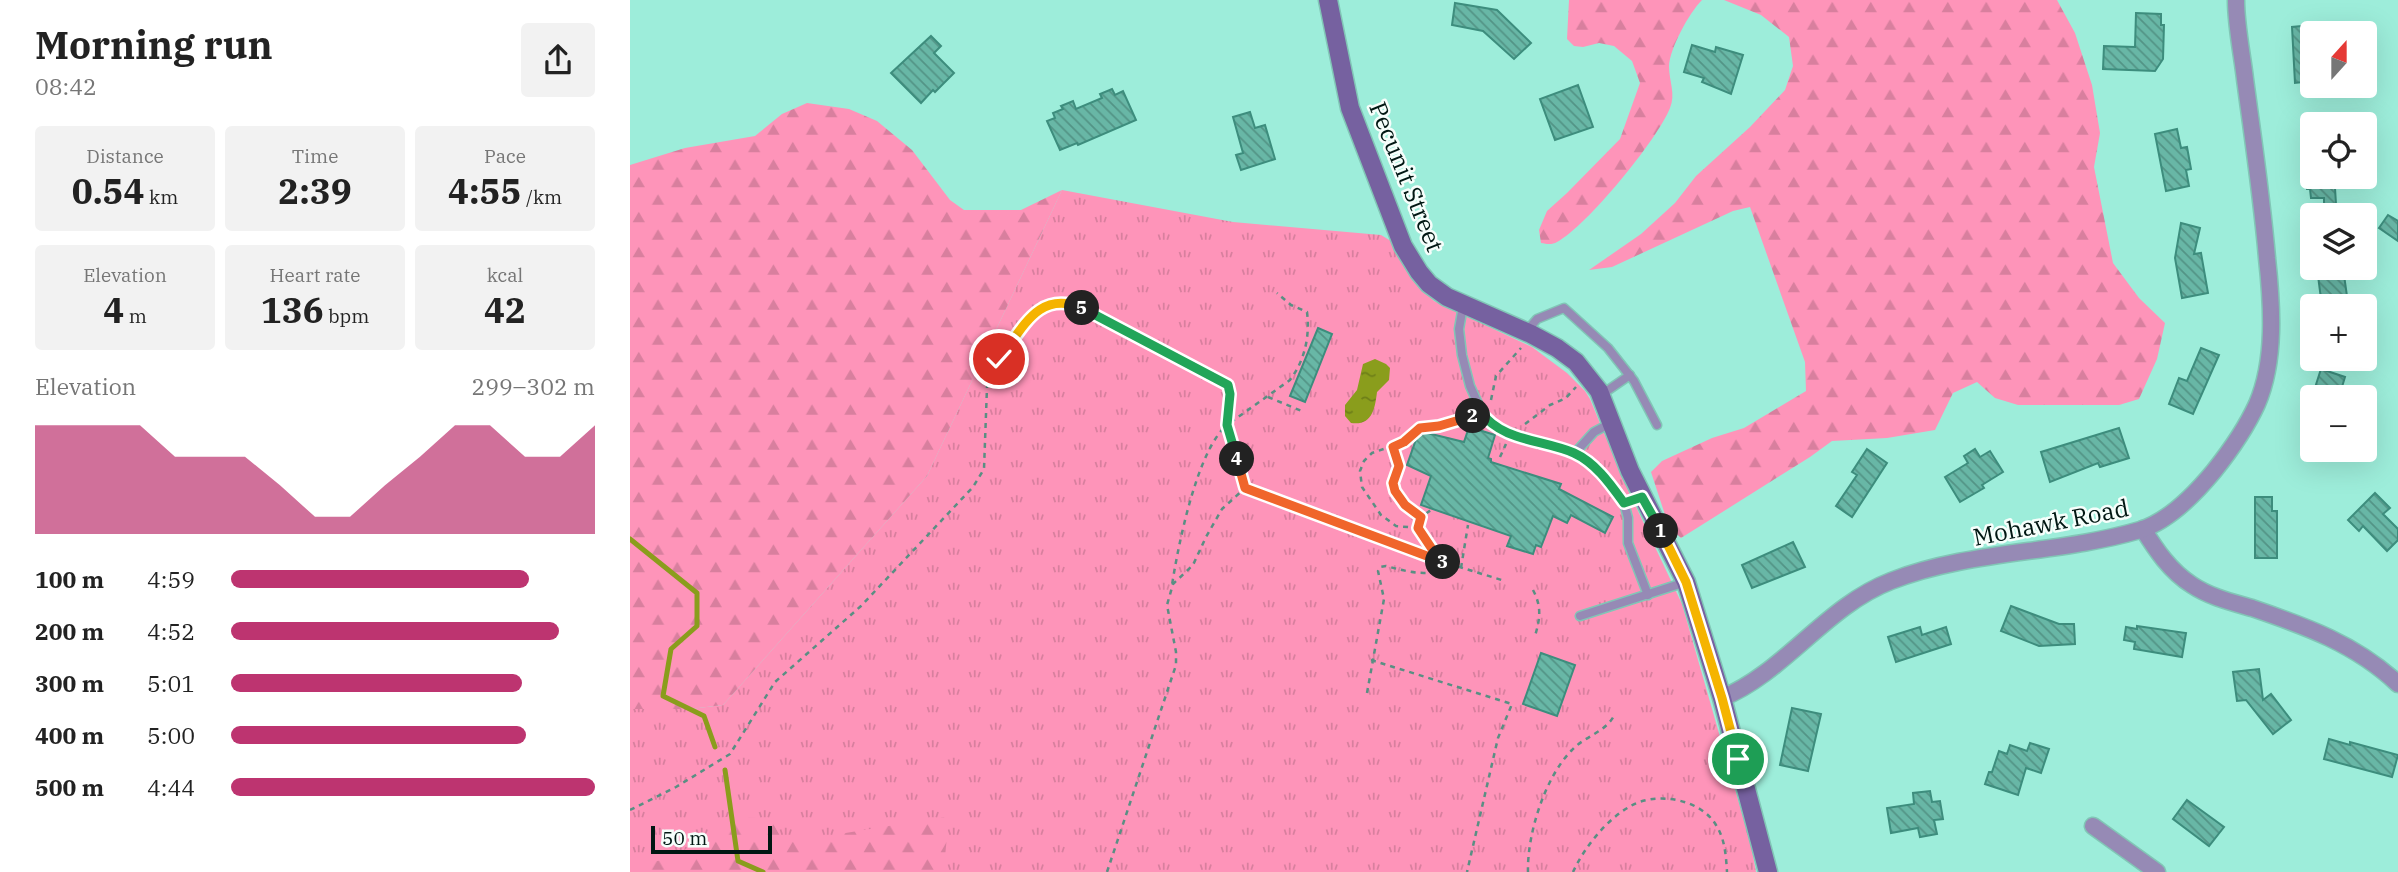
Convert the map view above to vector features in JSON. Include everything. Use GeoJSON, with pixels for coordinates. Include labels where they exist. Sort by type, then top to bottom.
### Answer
{"type":"FeatureCollection","features":[{"type":"Feature","properties":{"kind":"street","name":"Pecunit Street"},"geometry":{"type":"LineString","coordinates":[[1328,0],[1350,107],[1403,246],[1419,272],[1429,284],[1463,306],[1529,333],[1566,354],[1592,379],[1601,395],[1642,497],[1686,582],[1722,698],[1768,872]]}},
{"type":"Feature","properties":{"kind":"street","name":"Mohawk Road"},"geometry":{"type":"LineString","coordinates":[[1722,698],[1743,689],[1827,621],[1889,581],[1956,564],[2143,529],[2170,513],[2198,490],[2218,466],[2236,441],[2257,403],[2266,369],[2271,299],[2260,183],[2235,0]]}},
{"type":"Feature","properties":{"kind":"street"},"geometry":{"type":"LineString","coordinates":[[2143,529],[2165,561],[2192,585],[2215,597],[2314,629],[2368,659],[2398,684]]}},
{"type":"Feature","properties":{"kind":"street"},"geometry":{"type":"LineString","coordinates":[[2093,826],[2157,872]]}},
{"type":"Feature","properties":{"kind":"lane"},"geometry":{"type":"LineString","coordinates":[[1463,306],[1460,342],[1466,373],[1481,412],[1493,426],[1575,453],[1603,476],[1624,503],[1628,518],[1629,543],[1648,595]]}},
{"type":"Feature","properties":{"kind":"lane"},"geometry":{"type":"LineString","coordinates":[[1529,333],[1537,319],[1564,308],[1608,348],[1630,375],[1657,425]]}},
{"type":"Feature","properties":{"kind":"lane"},"geometry":{"type":"LineString","coordinates":[[1601,395],[1630,375]]}},
{"type":"Feature","properties":{"kind":"lane"},"geometry":{"type":"LineString","coordinates":[[1575,453],[1594,432],[1612,422]]}},
{"type":"Feature","properties":{"kind":"lane"},"geometry":{"type":"LineString","coordinates":[[1624,503],[1642,497]]}},
{"type":"Feature","properties":{"kind":"lane"},"geometry":{"type":"LineString","coordinates":[[1580,617],[1686,582]]}},
{"type":"Feature","properties":{"kind":"path"},"geometry":{"type":"LineString","coordinates":[[1107,872],[1176,665],[1167,605],[1182,532],[1199,474],[1218,433],[1290,380],[1308,342],[1307,312],[1290,305],[1277,293]]}},
{"type":"Feature","properties":{"kind":"path"},"geometry":{"type":"LineString","coordinates":[[630,810],[676,788],[730,754],[775,682],[861,606],[973,487],[984,469],[987,387],[999,359],[1033,313],[1057,304],[1079,306],[1221,381],[1229,388],[1227,425],[1245,488]]}},
{"type":"Feature","properties":{"kind":"path"},"geometry":{"type":"LineString","coordinates":[[1418,528],[1401,527],[1386,520],[1362,487],[1360,471],[1366,458],[1372,453],[1404,442],[1420,428],[1439,426],[1488,408],[1496,376],[1529,333]]}},
{"type":"Feature","properties":{"kind":"path"},"geometry":{"type":"LineString","coordinates":[[1500,457],[1513,434],[1546,408],[1569,395],[1580,382],[1592,379]]}},
{"type":"Feature","properties":{"kind":"path"},"geometry":{"type":"LineString","coordinates":[[1267,396],[1304,412]]}},
{"type":"Feature","properties":{"kind":"path"},"geometry":{"type":"LineString","coordinates":[[1392,446],[1399,466],[1393,483],[1395,491],[1405,505],[1421,517]]}},
{"type":"Feature","properties":{"kind":"path"},"geometry":{"type":"LineString","coordinates":[[1245,488],[1417,554],[1505,581]]}},
{"type":"Feature","properties":{"kind":"path"},"geometry":{"type":"LineString","coordinates":[[1172,585],[1193,565],[1223,509],[1245,488]]}},
{"type":"Feature","properties":{"kind":"path"},"geometry":{"type":"LineString","coordinates":[[1431,510],[1421,517],[1418,528],[1434,552],[1451,565]]}},
{"type":"Feature","properties":{"kind":"path"},"geometry":{"type":"LineString","coordinates":[[1461,568],[1468,525]]}},
{"type":"Feature","properties":{"kind":"path"},"geometry":{"type":"LineString","coordinates":[[1367,693],[1384,599],[1378,571],[1380,567],[1422,574],[1438,573],[1451,565]]}},
{"type":"Feature","properties":{"kind":"path"},"geometry":{"type":"LineString","coordinates":[[1533,590],[1539,602],[1540,615],[1535,636]]}},
{"type":"Feature","properties":{"kind":"path"},"geometry":{"type":"LineString","coordinates":[[1371,660],[1512,704],[1498,738],[1467,872]]}},
{"type":"Feature","properties":{"kind":"path"},"geometry":{"type":"LineString","coordinates":[[1528,872],[1534,822],[1548,786],[1573,749],[1603,729],[1614,716]]}},
{"type":"Feature","properties":{"kind":"path"},"geometry":{"type":"LineString","coordinates":[[1573,872],[1586,849],[1612,820],[1631,805],[1660,798],[1689,804],[1710,817],[1721,834],[1727,872]]}},
{"type":"Feature","properties":{"kind":"green space"},"geometry":{"type":"Polygon","coordinates":[[[1569,0],[1702,0],[1686,22],[1670,59],[1672,103],[1663,122],[1637,160],[1585,219],[1555,243],[1547,244],[1541,243],[1539,230],[1547,211],[1620,139],[1640,83],[1632,61],[1614,46],[1599,43],[1574,46],[1567,39],[1569,0]]]}},
{"type":"Feature","properties":{"kind":"green space"},"geometry":{"type":"Polygon","coordinates":[[[1724,0],[2057,0],[2075,33],[2092,85],[2100,133],[2094,167],[2113,263],[2139,298],[2165,323],[2157,359],[2139,399],[2119,405],[2018,405],[1995,398],[1977,382],[1953,393],[1935,430],[1887,438],[1832,441],[1681,538],[1669,527],[1651,472],[1662,461],[1712,438],[1744,428],[1806,391],[1805,362],[1750,207],[1733,211],[1612,267],[1589,270],[1641,234],[1675,203],[1696,176],[1750,127],[1785,90],[1793,66],[1789,37],[1761,15],[1724,0]]]}},
{"type":"Feature","properties":{"kind":"green space"},"geometry":{"type":"Polygon","coordinates":[[[807,103],[849,109],[877,121],[912,150],[950,200],[964,210],[1021,210],[1062,190],[927,476],[723,705],[690,709],[630,709],[630,165],[685,148],[755,136],[782,114],[807,103]]]}},
{"type":"Feature","properties":{"kind":"green space"},"geometry":{"type":"Polygon","coordinates":[[[1062,190],[1233,222],[1381,235],[1391,241],[1409,275],[1434,301],[1532,347],[1567,373],[1590,399],[1606,438],[1609,439],[1620,473],[1682,604],[1751,845],[1756,872],[630,872],[630,709],[690,709],[723,705],[927,476],[1062,190]]]}},
{"type":"Feature","properties":{"kind":"green space"},"geometry":{"type":"Polygon","coordinates":[[[724,817],[758,818],[773,823],[784,843],[944,817],[948,826],[944,867],[942,872],[630,872],[630,866],[668,859],[695,844],[724,817]]]}},
{"type":"Feature","properties":{"kind":"water"},"geometry":{"type":"Polygon","coordinates":[[[1375,359],[1390,368],[1389,380],[1377,392],[1368,419],[1351,423],[1345,416],[1345,405],[1357,390],[1363,364],[1375,359]]]}},
{"type":"Feature","properties":{"kind":"building"},"geometry":{"type":"Polygon","coordinates":[[[1455,3],[1497,10],[1531,43],[1514,59],[1483,31],[1452,25],[1455,3]]]}},
{"type":"Feature","properties":{"kind":"building"},"geometry":{"type":"Polygon","coordinates":[[[2136,13],[2161,14],[2161,25],[2164,25],[2163,59],[2155,71],[2103,69],[2104,46],[2135,47],[2136,13]]]}},
{"type":"Feature","properties":{"kind":"building"},"geometry":{"type":"Polygon","coordinates":[[[2300,26],[2300,82],[2295,83],[2292,27],[2300,26]]]}},
{"type":"Feature","properties":{"kind":"building"},"geometry":{"type":"Polygon","coordinates":[[[931,36],[941,46],[934,53],[954,73],[921,103],[891,73],[931,36]]]}},
{"type":"Feature","properties":{"kind":"building"},"geometry":{"type":"Polygon","coordinates":[[[1692,45],[1715,52],[1716,47],[1743,55],[1731,94],[1702,82],[1704,78],[1684,72],[1692,45]]]}},
{"type":"Feature","properties":{"kind":"building"},"geometry":{"type":"Polygon","coordinates":[[[1578,85],[1593,127],[1555,140],[1540,99],[1578,85]]]}},
{"type":"Feature","properties":{"kind":"building"},"geometry":{"type":"Polygon","coordinates":[[[1112,89],[1115,95],[1123,91],[1136,120],[1060,150],[1047,121],[1055,118],[1053,113],[1073,101],[1076,109],[1102,98],[1100,94],[1112,89]]]}},
{"type":"Feature","properties":{"kind":"building"},"geometry":{"type":"Polygon","coordinates":[[[1250,112],[1255,128],[1265,125],[1275,159],[1241,170],[1236,155],[1243,153],[1233,117],[1250,112]]]}},
{"type":"Feature","properties":{"kind":"building"},"geometry":{"type":"Polygon","coordinates":[[[2177,129],[2181,148],[2187,147],[2191,169],[2186,170],[2189,186],[2166,191],[2155,134],[2177,129]]]}},
{"type":"Feature","properties":{"kind":"building"},"geometry":{"type":"Polygon","coordinates":[[[2310,189],[2335,189],[2336,203],[2324,203],[2324,198],[2311,198],[2310,189]]]}},
{"type":"Feature","properties":{"kind":"building"},"geometry":{"type":"Polygon","coordinates":[[[2388,215],[2398,221],[2398,241],[2379,228],[2388,215]]]}},
{"type":"Feature","properties":{"kind":"building"},"geometry":{"type":"Polygon","coordinates":[[[2181,223],[2200,228],[2194,254],[2201,253],[2208,293],[2182,298],[2175,258],[2181,223]]]}},
{"type":"Feature","properties":{"kind":"building"},"geometry":{"type":"Polygon","coordinates":[[[2319,280],[2345,280],[2347,294],[2320,294],[2319,280]]]}},
{"type":"Feature","properties":{"kind":"building"},"geometry":{"type":"Polygon","coordinates":[[[1318,328],[1332,334],[1305,402],[1290,396],[1318,328]]]}},
{"type":"Feature","properties":{"kind":"building"},"geometry":{"type":"Polygon","coordinates":[[[2201,348],[2219,355],[2193,414],[2169,404],[2179,378],[2187,381],[2201,348]]]}},
{"type":"Feature","properties":{"kind":"building"},"geometry":{"type":"Polygon","coordinates":[[[2320,371],[2345,377],[2343,385],[2316,385],[2320,371]]]}},
{"type":"Feature","properties":{"kind":"building"},"geometry":{"type":"Polygon","coordinates":[[[1469,427],[1495,435],[1488,458],[1491,462],[1561,484],[1559,489],[1613,517],[1605,533],[1571,515],[1567,523],[1553,516],[1541,547],[1536,545],[1533,554],[1507,546],[1511,536],[1421,505],[1431,476],[1407,465],[1419,431],[1464,442],[1469,427]]]}},
{"type":"Feature","properties":{"kind":"building"},"geometry":{"type":"Polygon","coordinates":[[[2119,428],[2129,458],[2100,467],[2098,463],[2050,482],[2041,452],[2119,428]]]}},
{"type":"Feature","properties":{"kind":"building"},"geometry":{"type":"Polygon","coordinates":[[[1867,449],[1887,463],[1852,517],[1836,506],[1857,475],[1852,472],[1867,449]]]}},
{"type":"Feature","properties":{"kind":"building"},"geometry":{"type":"Polygon","coordinates":[[[1975,449],[1980,457],[1990,451],[2003,472],[1982,485],[1984,488],[1960,502],[1945,477],[1968,463],[1964,456],[1975,449]]]}},
{"type":"Feature","properties":{"kind":"building"},"geometry":{"type":"Polygon","coordinates":[[[2375,493],[2390,508],[2383,514],[2398,529],[2398,540],[2387,551],[2363,526],[2359,531],[2348,520],[2375,493]]]}},
{"type":"Feature","properties":{"kind":"building"},"geometry":{"type":"Polygon","coordinates":[[[2255,497],[2272,497],[2272,511],[2277,511],[2277,558],[2255,558],[2255,497]]]}},
{"type":"Feature","properties":{"kind":"building"},"geometry":{"type":"Polygon","coordinates":[[[1793,542],[1805,567],[1752,588],[1742,565],[1793,542]]]}},
{"type":"Feature","properties":{"kind":"building"},"geometry":{"type":"Polygon","coordinates":[[[2011,606],[2059,624],[2074,624],[2075,644],[2039,646],[2001,631],[2011,606]]]}},
{"type":"Feature","properties":{"kind":"building"},"geometry":{"type":"Polygon","coordinates":[[[2137,626],[2186,633],[2182,657],[2134,649],[2135,642],[2124,640],[2126,627],[2137,629],[2137,626]]]}},
{"type":"Feature","properties":{"kind":"building"},"geometry":{"type":"Polygon","coordinates":[[[1920,627],[1922,635],[1946,627],[1951,644],[1896,662],[1888,637],[1920,627]]]}},
{"type":"Feature","properties":{"kind":"building"},"geometry":{"type":"Polygon","coordinates":[[[1541,653],[1575,665],[1557,716],[1523,704],[1541,653]]]}},
{"type":"Feature","properties":{"kind":"building"},"geometry":{"type":"Polygon","coordinates":[[[2259,669],[2263,700],[2271,694],[2291,720],[2273,734],[2246,700],[2237,701],[2233,672],[2259,669]]]}},
{"type":"Feature","properties":{"kind":"building"},"geometry":{"type":"Polygon","coordinates":[[[1792,708],[1821,714],[1808,771],[1780,765],[1792,708]]]}},
{"type":"Feature","properties":{"kind":"building"},"geometry":{"type":"Polygon","coordinates":[[[2329,739],[2398,755],[2392,777],[2324,759],[2329,739]]]}},
{"type":"Feature","properties":{"kind":"building"},"geometry":{"type":"Polygon","coordinates":[[[2030,743],[2049,749],[2041,773],[2026,768],[2018,795],[1985,784],[1999,751],[2007,754],[2010,745],[2027,751],[2030,743]]]}},
{"type":"Feature","properties":{"kind":"building"},"geometry":{"type":"Polygon","coordinates":[[[1930,791],[1932,802],[1940,801],[1943,819],[1934,820],[1937,834],[1920,837],[1918,828],[1891,833],[1887,808],[1914,804],[1913,793],[1930,791]]]}},
{"type":"Feature","properties":{"kind":"building"},"geometry":{"type":"Polygon","coordinates":[[[2187,800],[2224,827],[2209,846],[2173,819],[2187,800]]]}},
{"type":"Feature","properties":{"kind":"waterway"},"geometry":{"type":"LineString","coordinates":[[630,539],[697,593],[697,626],[671,649],[663,696],[704,716],[715,747]]}},
{"type":"Feature","properties":{"kind":"waterway"},"geometry":{"type":"LineString","coordinates":[[725,770],[738,861],[763,872]]}},
{"type":"Feature","properties":{"kind":"route"},"geometry":{"type":"LineString","coordinates":[[999,359],[1033,313],[1057,304],[1079,306],[1228,385],[1230,394],[1227,425],[1245,488],[1451,565],[1434,552],[1418,528],[1421,517],[1415,515],[1397,496],[1393,483],[1399,466],[1393,447],[1404,442],[1420,428],[1466,419],[1481,412],[1493,426],[1575,453],[1603,476],[1624,503],[1642,497],[1661,531],[1686,582],[1738,759]]}}]}
